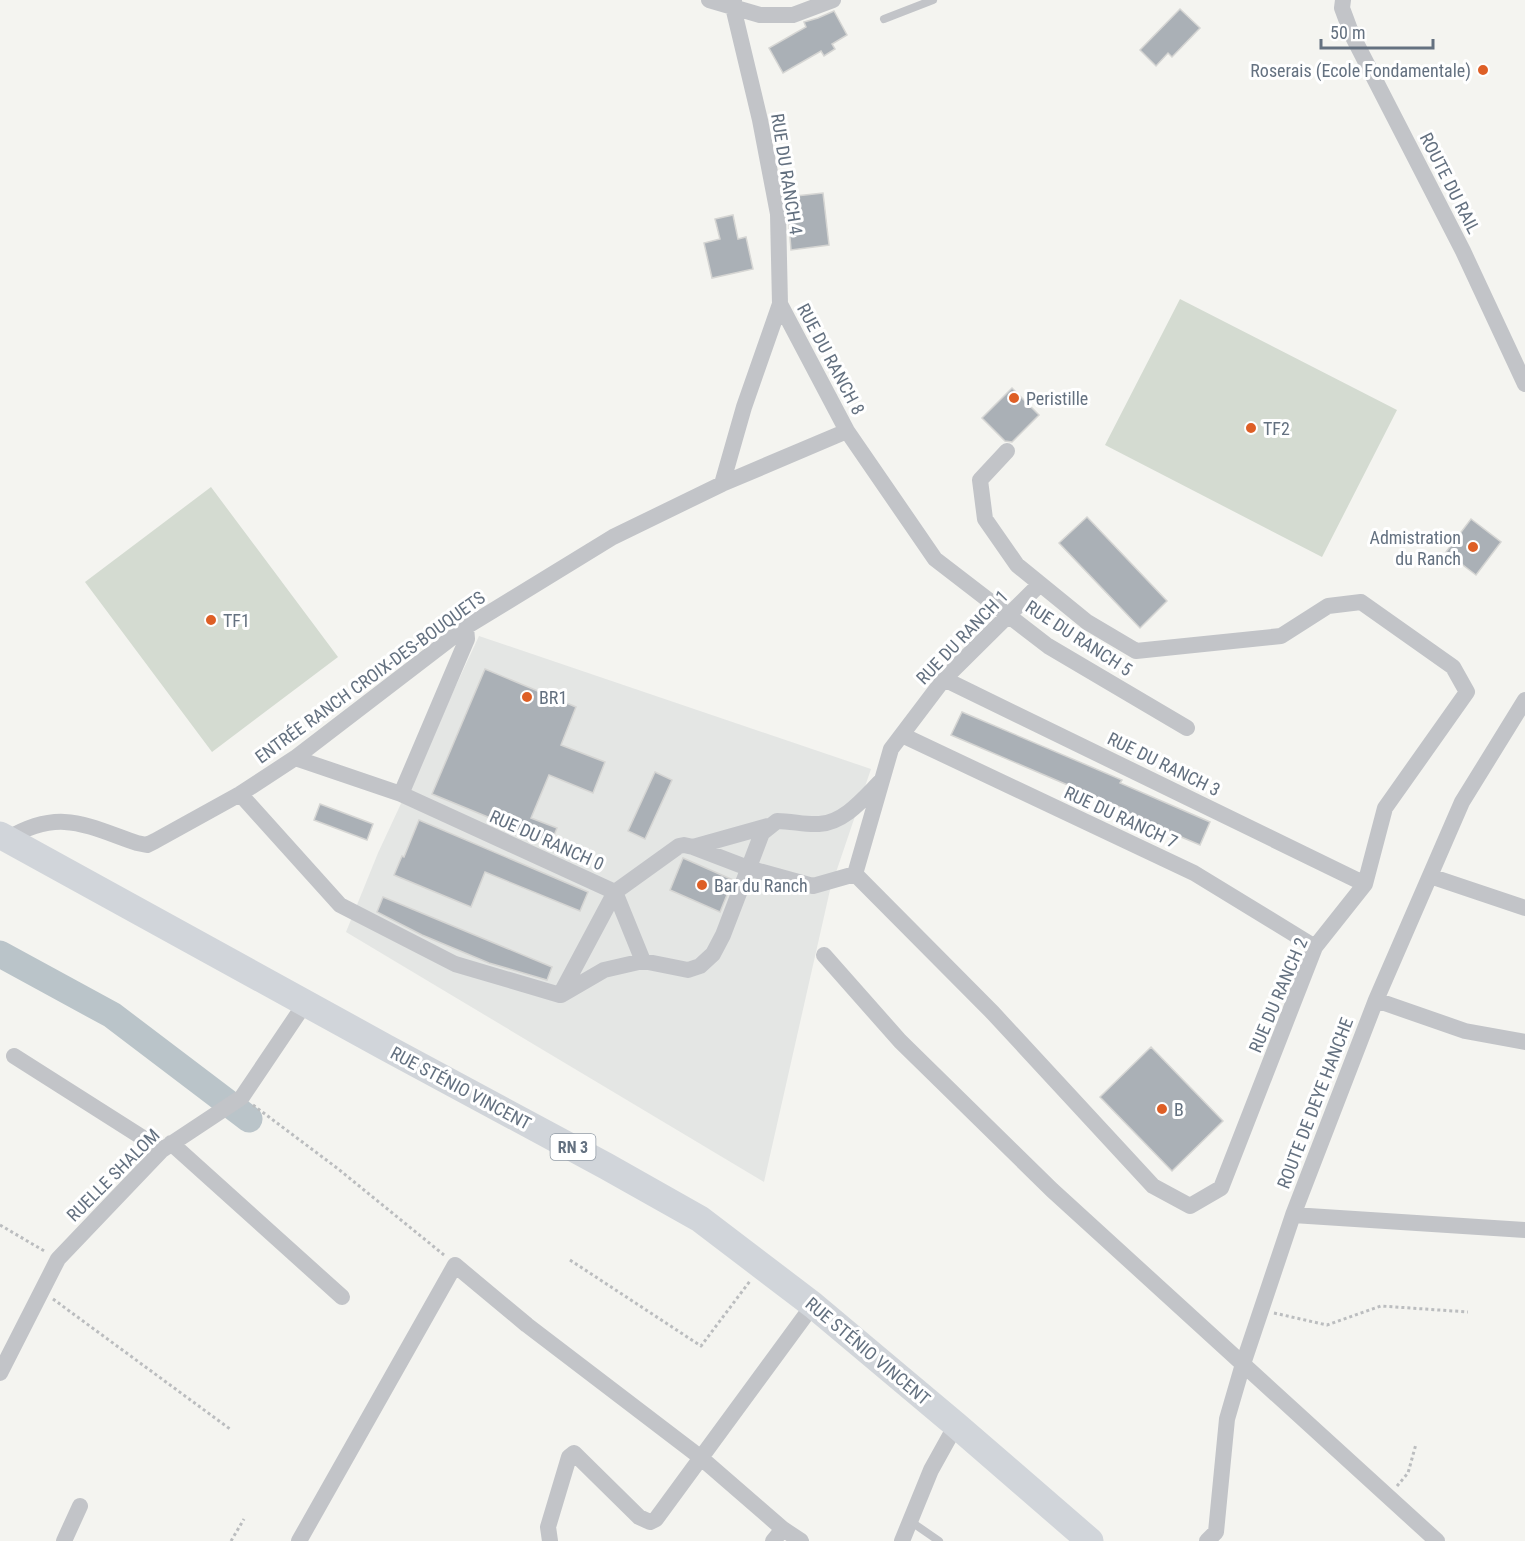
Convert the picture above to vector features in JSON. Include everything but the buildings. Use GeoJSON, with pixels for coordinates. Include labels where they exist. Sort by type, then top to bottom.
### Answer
{"type":"FeatureCollection","features":[{"type":"Feature","properties":{"kind":"main road","name":"RUE STÉNIO VINCENT"},"geometry":{"type":"LineString","coordinates":[[3,837],[606,1166],[700,1220],[813,1305],[1090,1541]]}},
{"type":"Feature","properties":{"kind":"street"},"geometry":{"type":"LineString","coordinates":[[709,0],[734,4],[760,15],[793,15],[833,0]]}},
{"type":"Feature","properties":{"kind":"street","name":"ROUTE DU RAIL"},"geometry":{"type":"LineString","coordinates":[[1343,0],[1342,8],[1352,35],[1463,251],[1525,384]]}},
{"type":"Feature","properties":{"kind":"street","name":"RUE DU RANCH 4"},"geometry":{"type":"LineString","coordinates":[[722,484],[744,407],[780,304],[778,214],[734,4]]}},
{"type":"Feature","properties":{"kind":"street","name":"RUE DU RANCH 8"},"geometry":{"type":"LineString","coordinates":[[780,304],[847,432]]}},
{"type":"Feature","properties":{"kind":"street","name":"ENTRÉE RANCH CROIX-DES-BOUQUETS"},"geometry":{"type":"LineString","coordinates":[[3,837],[25,828],[58,821],[82,824],[147,845],[240,794],[295,758],[466,627],[613,537],[722,484],[847,432]]}},
{"type":"Feature","properties":{"kind":"street","name":"RUE DU RANCH 5"},"geometry":{"type":"LineString","coordinates":[[847,432],[935,559],[1048,646],[1187,728]]}},
{"type":"Feature","properties":{"kind":"street"},"geometry":{"type":"LineString","coordinates":[[1007,452],[980,480],[985,519],[1017,565],[1040,584]]}},
{"type":"Feature","properties":{"kind":"street","name":"RUE DU RANCH 1"},"geometry":{"type":"LineString","coordinates":[[855,874],[891,749],[944,680],[1040,584]]}},
{"type":"Feature","properties":{"kind":"street","name":"RUE DU RANCH 2"},"geometry":{"type":"LineString","coordinates":[[855,874],[993,1013],[1153,1186],[1190,1206],[1221,1188],[1315,947],[1365,884],[1385,808],[1467,692],[1453,667],[1361,602],[1328,606],[1281,636],[1136,651],[1087,622],[1040,584]]}},
{"type":"Feature","properties":{"kind":"street"},"geometry":{"type":"LineString","coordinates":[[400,795],[468,639],[466,627]]}},
{"type":"Feature","properties":{"kind":"street","name":"RUE DU RANCH 3"},"geometry":{"type":"LineString","coordinates":[[944,680],[1365,884]]}},
{"type":"Feature","properties":{"kind":"street","name":"ROUTE DE DEYE HANCHE"},"geometry":{"type":"LineString","coordinates":[[1207,1541],[1216,1532],[1227,1419],[1293,1215],[1376,1000],[1462,802],[1524,703]]}},
{"type":"Feature","properties":{"kind":"street","name":"RUE DU RANCH 7"},"geometry":{"type":"LineString","coordinates":[[902,735],[1194,873],[1315,947]]}},
{"type":"Feature","properties":{"kind":"street","name":"RUE DU RANCH 0"},"geometry":{"type":"LineString","coordinates":[[295,758],[400,795],[615,892],[560,995]]}},
{"type":"Feature","properties":{"kind":"street"},"geometry":{"type":"LineString","coordinates":[[693,847],[768,826],[777,821],[822,824],[849,811],[882,781]]}},
{"type":"Feature","properties":{"kind":"street"},"geometry":{"type":"LineString","coordinates":[[240,794],[340,905],[455,964],[560,995],[604,970],[643,961],[688,970],[700,966],[712,954],[723,935],[762,833],[768,826]]}},
{"type":"Feature","properties":{"kind":"street"},"geometry":{"type":"LineString","coordinates":[[643,961],[615,892],[679,846],[693,847],[748,868],[813,886],[855,874]]}},
{"type":"Feature","properties":{"kind":"street"},"geometry":{"type":"LineString","coordinates":[[1430,876],[1525,908]]}},
{"type":"Feature","properties":{"kind":"street"},"geometry":{"type":"LineString","coordinates":[[824,955],[917,1058],[1052,1190],[1437,1541]]}},
{"type":"Feature","properties":{"kind":"street"},"geometry":{"type":"LineString","coordinates":[[1376,1000],[1466,1031],[1525,1042]]}},
{"type":"Feature","properties":{"kind":"street","name":"RUELLE SHALOM"},"geometry":{"type":"LineString","coordinates":[[0,1373],[57,1259],[166,1147],[234,1102],[306,1002]]}},
{"type":"Feature","properties":{"kind":"street"},"geometry":{"type":"LineString","coordinates":[[14,1056],[166,1147],[342,1297]]}},
{"type":"Feature","properties":{"kind":"street"},"geometry":{"type":"LineString","coordinates":[[1293,1215],[1525,1230]]}},
{"type":"Feature","properties":{"kind":"street"},"geometry":{"type":"LineString","coordinates":[[299,1541],[455,1264],[527,1325],[700,1457],[778,1535],[801,1541]]}},
{"type":"Feature","properties":{"kind":"street"},"geometry":{"type":"LineString","coordinates":[[550,1541],[548,1527],[571,1454],[574,1453],[639,1517],[650,1522],[656,1519],[813,1305]]}},
{"type":"Feature","properties":{"kind":"street"},"geometry":{"type":"LineString","coordinates":[[902,1541],[931,1470],[956,1425]]}},
{"type":"Feature","properties":{"kind":"street"},"geometry":{"type":"LineString","coordinates":[[64,1541],[80,1506]]}},
{"type":"Feature","properties":{"kind":"lane"},"geometry":{"type":"LineString","coordinates":[[884,19],[933,0]]}},
{"type":"Feature","properties":{"kind":"lane"},"geometry":{"type":"LineString","coordinates":[[910,1521],[939,1541]]}},
{"type":"Feature","properties":{"kind":"path"},"geometry":{"type":"LineString","coordinates":[[234,1102],[337,1168],[455,1264]]}},
{"type":"Feature","properties":{"kind":"path"},"geometry":{"type":"LineString","coordinates":[[0,1226],[57,1259]]}},
{"type":"Feature","properties":{"kind":"path"},"geometry":{"type":"LineString","coordinates":[[570,1260],[702,1346],[762,1265]]}},
{"type":"Feature","properties":{"kind":"path"},"geometry":{"type":"LineString","coordinates":[[42,1290],[230,1429]]}},
{"type":"Feature","properties":{"kind":"path"},"geometry":{"type":"LineString","coordinates":[[1261,1310],[1327,1325],[1381,1306],[1468,1312]]}},
{"type":"Feature","properties":{"kind":"path"},"geometry":{"type":"LineString","coordinates":[[1388,1496],[1408,1473],[1416,1444]]}},
{"type":"Feature","properties":{"kind":"path"},"geometry":{"type":"LineString","coordinates":[[231,1541],[244,1519]]}},
{"type":"Feature","properties":{"kind":"shaded area","name":"TF2"},"geometry":{"type":"Polygon","coordinates":[[[1180,299],[1397,410],[1322,557],[1105,445],[1180,299]]]}},
{"type":"Feature","properties":{"kind":"shaded area","name":"TF1"},"geometry":{"type":"Polygon","coordinates":[[[211,487],[338,657],[212,752],[85,582],[211,487]]]}},
{"type":"Feature","properties":{"kind":"shaded area"},"geometry":{"type":"Polygon","coordinates":[[[479,636],[871,769],[830,890],[764,1182],[346,932],[378,853],[479,636]]]}},
{"type":"Feature","properties":{"kind":"waterway"},"geometry":{"type":"LineString","coordinates":[[0,954],[112,1015],[249,1119]]}},
{"type":"Feature","properties":{"kind":"place","name":"Roserais (Ecole Fondamentale)"},"geometry":{"type":"Point","coordinates":[1483,70]}},
{"type":"Feature","properties":{"kind":"place","name":"Peristille"},"geometry":{"type":"Point","coordinates":[1014,398]}},
{"type":"Feature","properties":{"kind":"place","name":"TF2"},"geometry":{"type":"Point","coordinates":[1251,428]}},
{"type":"Feature","properties":{"kind":"place","name":"Admistration du Ranch"},"geometry":{"type":"Point","coordinates":[1473,547]}},
{"type":"Feature","properties":{"kind":"place","name":"TF1"},"geometry":{"type":"Point","coordinates":[211,620]}},
{"type":"Feature","properties":{"kind":"place","name":"BR1"},"geometry":{"type":"Point","coordinates":[527,697]}},
{"type":"Feature","properties":{"kind":"place","name":"Bar du Ranch"},"geometry":{"type":"Point","coordinates":[702,885]}},
{"type":"Feature","properties":{"kind":"place","name":"B"},"geometry":{"type":"Point","coordinates":[1162,1109]}}]}
